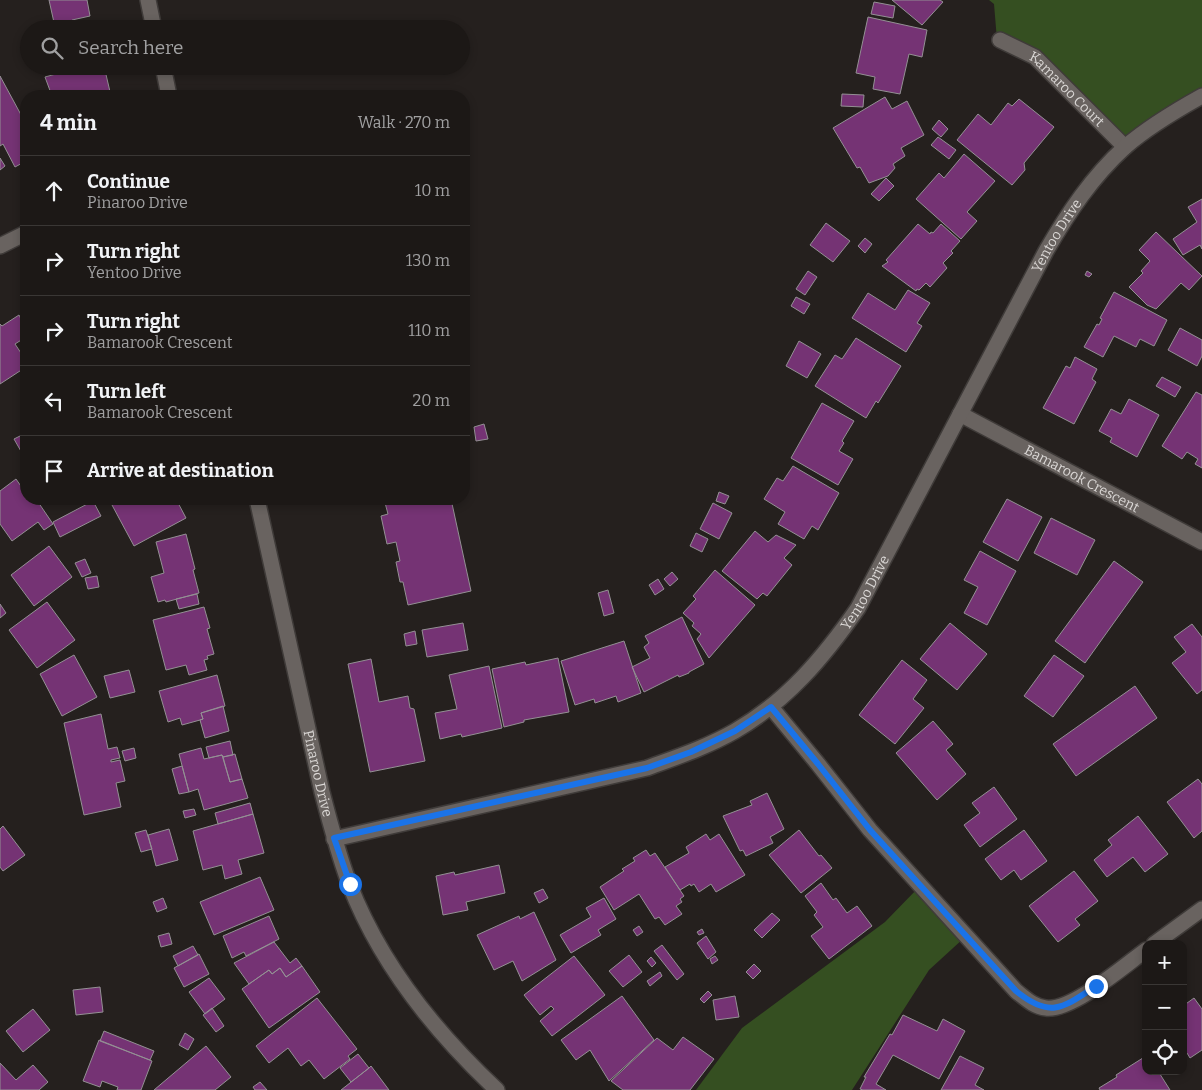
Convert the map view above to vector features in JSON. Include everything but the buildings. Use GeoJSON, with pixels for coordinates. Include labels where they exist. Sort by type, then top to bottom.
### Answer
{"type":"FeatureCollection","features":[{"type":"Feature","properties":{"kind":"street"},"geometry":{"type":"LineString","coordinates":[[148,0],[152,20]]}},
{"type":"Feature","properties":{"kind":"street","name":"Kamaroo Court"},"geometry":{"type":"LineString","coordinates":[[1000,40],[1035,57],[1125,147]]}},
{"type":"Feature","properties":{"kind":"street"},"geometry":{"type":"LineString","coordinates":[[165,75],[168,90]]}},
{"type":"Feature","properties":{"kind":"street","name":"Yentoo Drive"},"geometry":{"type":"LineString","coordinates":[[334,838],[647,768],[691,752],[735,731],[771,707],[803,678],[833,644],[858,608],[1066,215],[1093,180],[1125,147],[1164,118],[1202,96]]}},
{"type":"Feature","properties":{"kind":"street"},"geometry":{"type":"LineString","coordinates":[[0,246],[20,236]]}},
{"type":"Feature","properties":{"kind":"street","name":"Bamarook Crescent"},"geometry":{"type":"LineString","coordinates":[[960,414],[1202,542]]}},
{"type":"Feature","properties":{"kind":"street","name":"Pinaroo Drive"},"geometry":{"type":"LineString","coordinates":[[259,505],[322,792],[334,838],[350,884],[372,933],[404,987],[472,1067],[497,1090]]}},
{"type":"Feature","properties":{"kind":"street"},"geometry":{"type":"LineString","coordinates":[[771,707],[870,830],[1016,991],[1030,1003],[1045,1008],[1059,1007],[1076,1000],[1142,953]]}},
{"type":"Feature","properties":{"kind":"street"},"geometry":{"type":"LineString","coordinates":[[1159,940],[1202,909]]}},
{"type":"Feature","properties":{"kind":"green space"},"geometry":{"type":"Polygon","coordinates":[[[989,0],[1202,0],[1202,93],[1126,144],[1039,55],[997,40],[994,4],[989,0]]]}},
{"type":"Feature","properties":{"kind":"green space"},"geometry":{"type":"Polygon","coordinates":[[[919,887],[964,938],[929,970],[852,1090],[696,1090],[742,1028],[885,922],[919,887]]]}},
{"type":"Feature","properties":{"kind":"route"},"geometry":{"type":"LineString","coordinates":[[350,884],[334,838],[647,768],[691,752],[735,731],[771,707],[870,830],[1016,991],[1030,1003],[1045,1008],[1059,1007],[1076,1000],[1096,986]]}}]}
